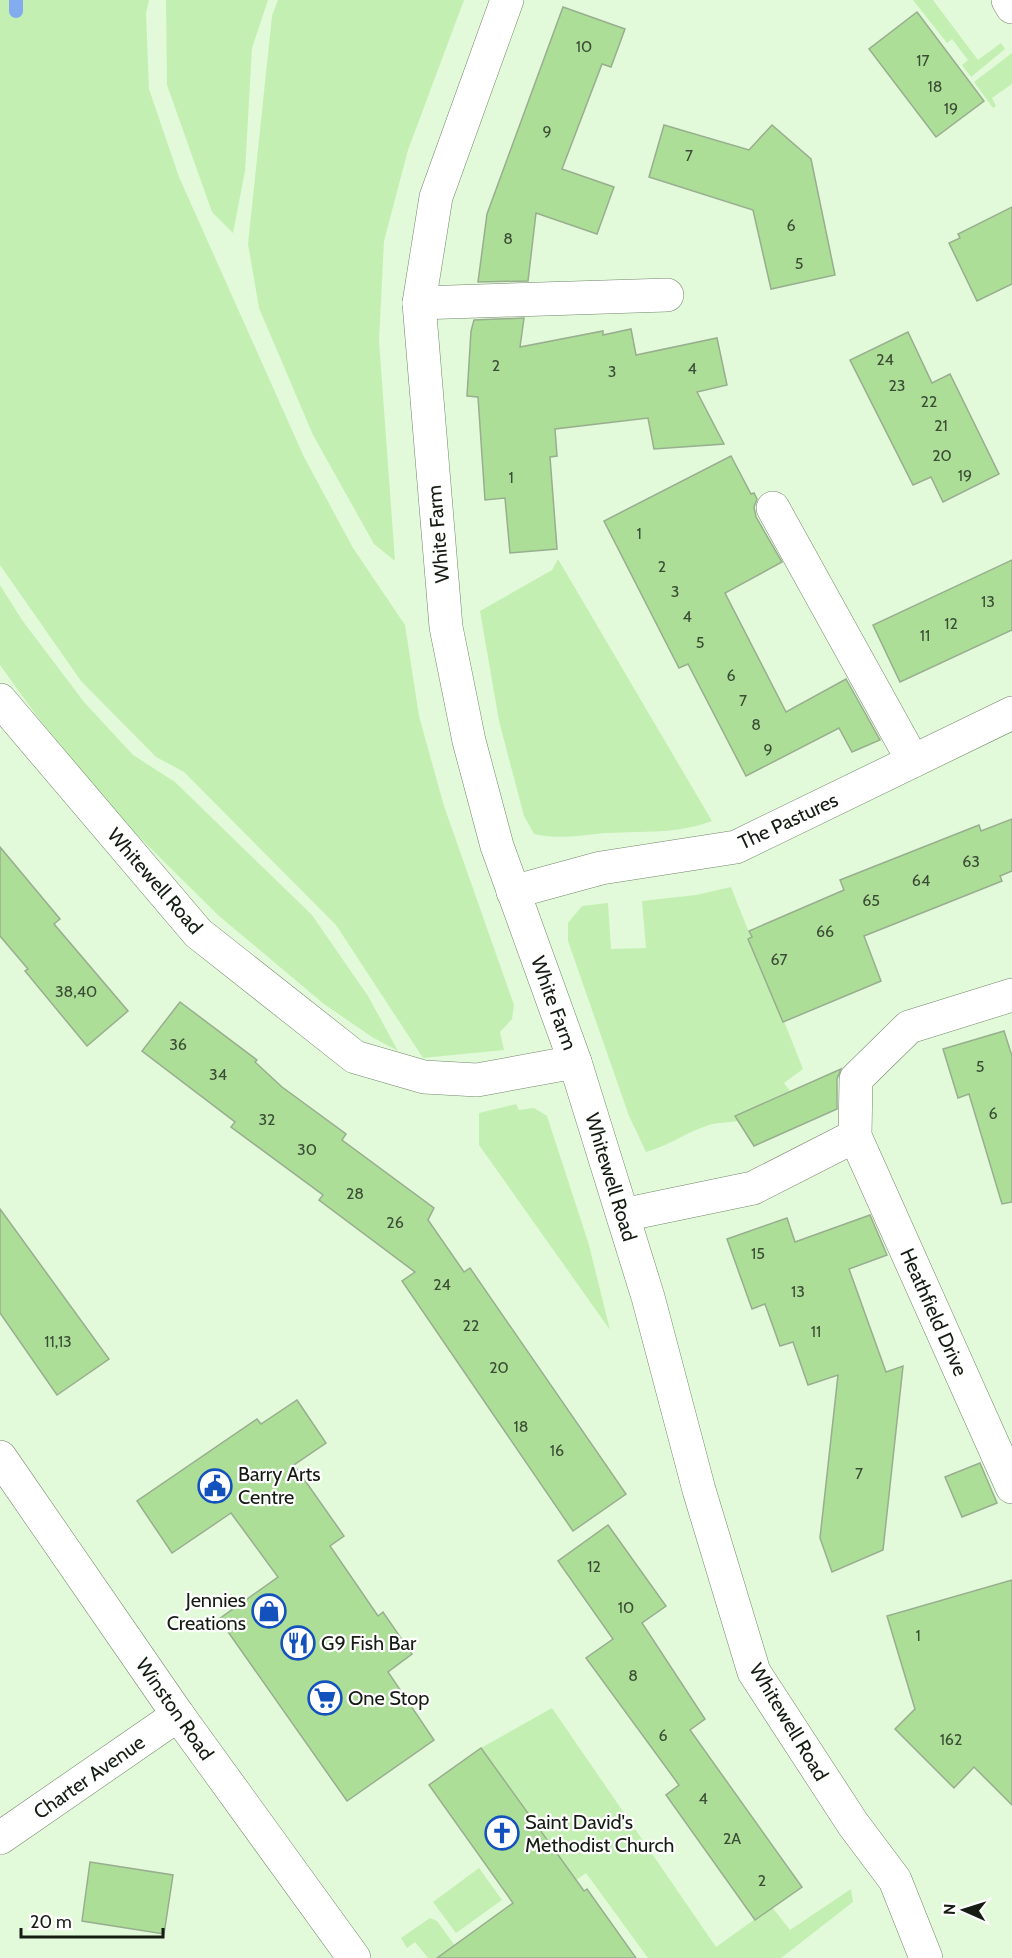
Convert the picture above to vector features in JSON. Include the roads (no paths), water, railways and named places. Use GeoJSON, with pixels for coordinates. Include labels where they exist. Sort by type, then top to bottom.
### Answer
{"type":"FeatureCollection","features":[{"type":"Feature","properties":{"kind":"street","name":"White Farm"},"geometry":{"type":"LineString","coordinates":[[507,0],[436,197],[418,303],[446,627],[469,741],[497,846],[575,1062]]}},
{"type":"Feature","properties":{"kind":"street"},"geometry":{"type":"LineString","coordinates":[[1008,0],[1012,7]]}},
{"type":"Feature","properties":{"kind":"street"},"geometry":{"type":"LineString","coordinates":[[418,303],[667,295]]}},
{"type":"Feature","properties":{"kind":"street"},"geometry":{"type":"LineString","coordinates":[[773,508],[913,761]]}},
{"type":"Feature","properties":{"kind":"street","name":"Whitewell Road"},"geometry":{"type":"LineString","coordinates":[[0,700],[198,933],[355,1057],[424,1077],[477,1080],[575,1062],[648,1297],[699,1490],[754,1672],[853,1824],[895,1880],[926,1958]]}},
{"type":"Feature","properties":{"kind":"street","name":"The Pastures"},"geometry":{"type":"LineString","coordinates":[[513,892],[601,868],[736,847],[1012,713]]}},
{"type":"Feature","properties":{"kind":"street","name":"Heathfield Drive"},"geometry":{"type":"LineString","coordinates":[[1012,995],[909,1027],[856,1079],[855,1136],[1012,1487]]}},
{"type":"Feature","properties":{"kind":"street"},"geometry":{"type":"LineString","coordinates":[[623,1215],[753,1188],[855,1136]]}},
{"type":"Feature","properties":{"kind":"street","name":"Winston Road"},"geometry":{"type":"LineString","coordinates":[[0,1457],[178,1715],[354,1958]]}},
{"type":"Feature","properties":{"kind":"street","name":"Charter Avenue"},"geometry":{"type":"LineString","coordinates":[[0,1838],[178,1715]]}},
{"type":"Feature","properties":{"kind":"waterway"},"geometry":{"type":"LineString","coordinates":[[16,0],[16,11]]}},
{"type":"Feature","properties":{"kind":"place","name":"Barry Arts Centre"},"geometry":{"type":"Point","coordinates":[215,1486]}},
{"type":"Feature","properties":{"kind":"place","name":"Jennies Creations"},"geometry":{"type":"Point","coordinates":[269,1611]}},
{"type":"Feature","properties":{"kind":"place","name":"G9 Fish Bar"},"geometry":{"type":"Point","coordinates":[298,1643]}},
{"type":"Feature","properties":{"kind":"place","name":"One Stop"},"geometry":{"type":"Point","coordinates":[325,1698]}},
{"type":"Feature","properties":{"kind":"place","name":"Saint David's Methodist Church"},"geometry":{"type":"Point","coordinates":[502,1833]}}]}
